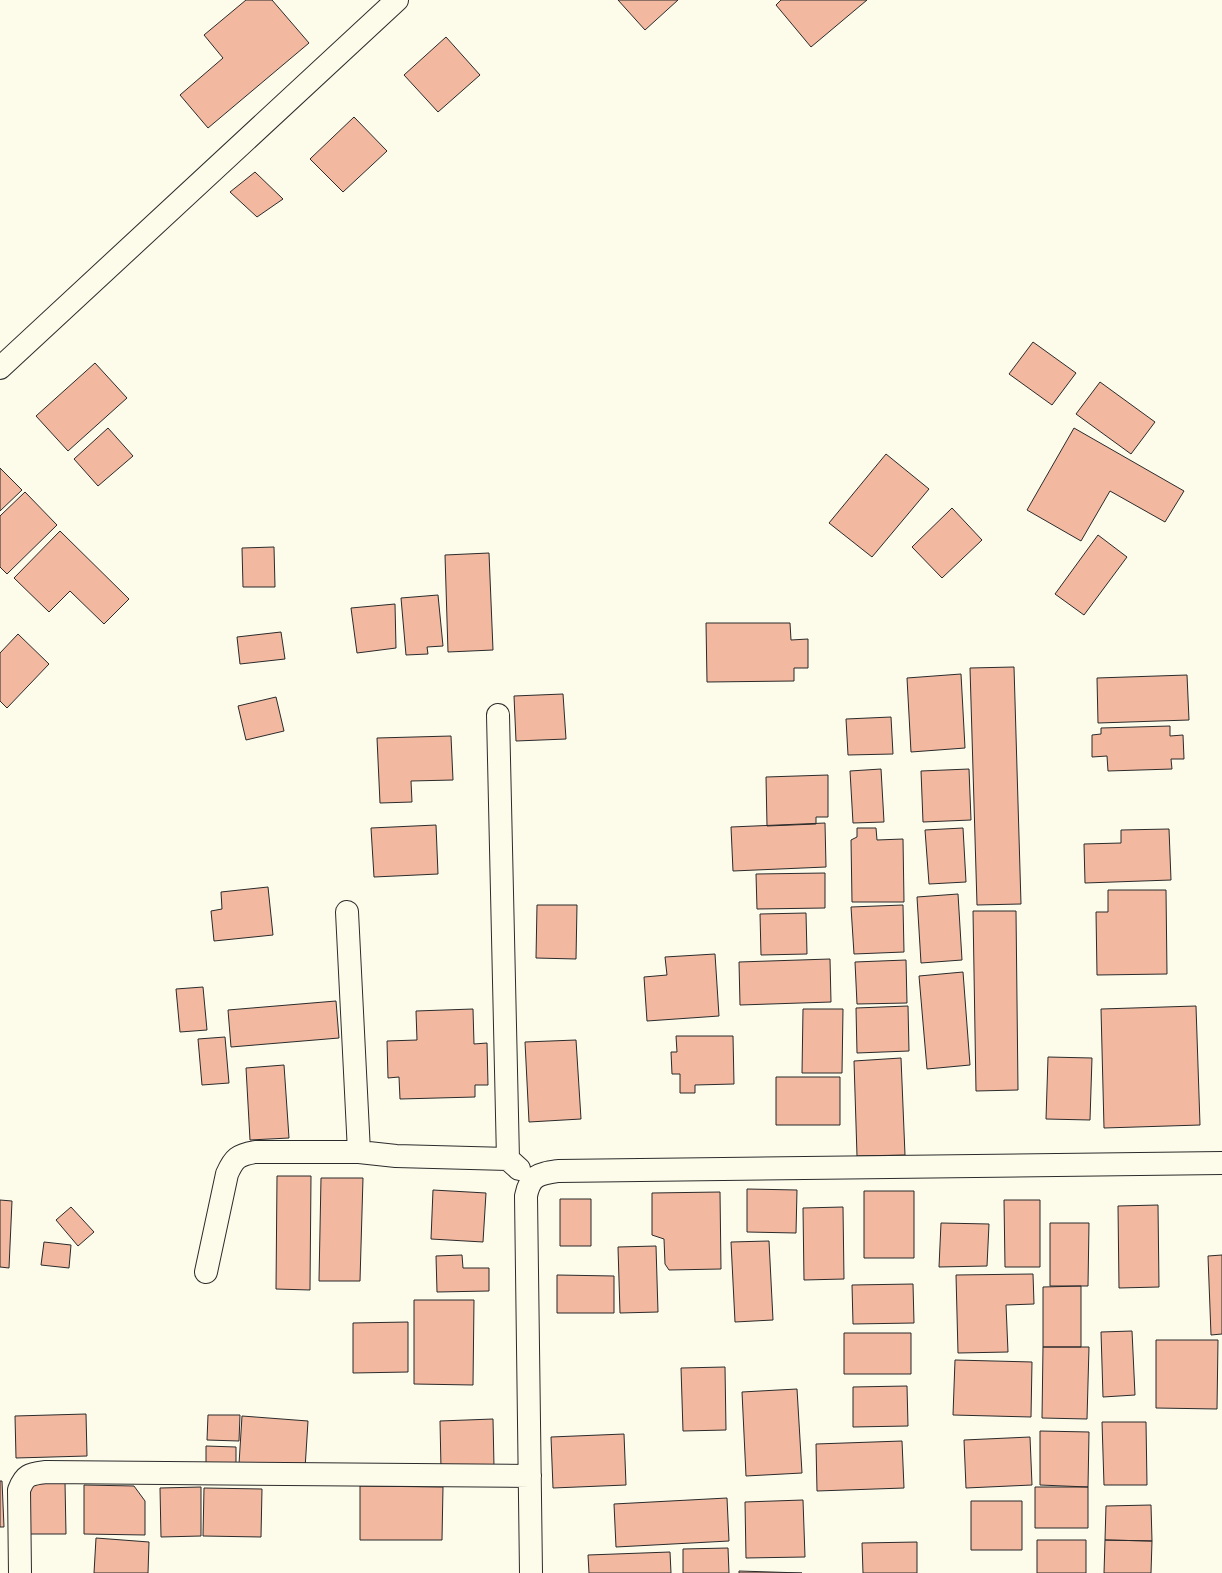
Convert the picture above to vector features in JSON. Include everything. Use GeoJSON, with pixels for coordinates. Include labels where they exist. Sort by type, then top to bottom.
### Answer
{"type":"FeatureCollection","features":[{"type":"Feature","properties":{"kind":"street"},"geometry":{"type":"LineString","coordinates":[[0,368],[397,0]]}},
{"type":"Feature","properties":{"kind":"street"},"geometry":{"type":"LineString","coordinates":[[498,715],[508,1159]]}},
{"type":"Feature","properties":{"kind":"street"},"geometry":{"type":"LineString","coordinates":[[347,912],[359,1152]]}},
{"type":"Feature","properties":{"kind":"street"},"geometry":{"type":"LineString","coordinates":[[206,1272],[227,1174],[231,1164],[237,1157],[245,1154],[255,1152],[359,1152],[396,1156],[508,1159],[531,1180]]}},
{"type":"Feature","properties":{"kind":"street"},"geometry":{"type":"LineString","coordinates":[[531,1573],[526,1196],[531,1180],[543,1173],[558,1170],[1222,1163]]}},
{"type":"Feature","properties":{"kind":"street"},"geometry":{"type":"LineString","coordinates":[[20,1573],[19,1490],[23,1480],[32,1474],[46,1472],[530,1476]]}},
{"type":"Feature","properties":{"kind":"building"},"geometry":{"type":"Polygon","coordinates":[[[246,0],[272,0],[309,43],[208,128],[180,95],[223,58],[204,35],[246,0]]]}},
{"type":"Feature","properties":{"kind":"building"},"geometry":{"type":"Polygon","coordinates":[[[618,0],[678,0],[645,30],[618,0]]]}},
{"type":"Feature","properties":{"kind":"building"},"geometry":{"type":"Polygon","coordinates":[[[781,0],[867,0],[811,47],[776,5],[781,0]]]}},
{"type":"Feature","properties":{"kind":"building"},"geometry":{"type":"Polygon","coordinates":[[[446,37],[480,75],[438,112],[404,75],[446,37]]]}},
{"type":"Feature","properties":{"kind":"building"},"geometry":{"type":"Polygon","coordinates":[[[354,117],[387,151],[343,192],[310,159],[354,117]]]}},
{"type":"Feature","properties":{"kind":"building"},"geometry":{"type":"Polygon","coordinates":[[[255,172],[283,199],[257,217],[230,192],[255,172]]]}},
{"type":"Feature","properties":{"kind":"building"},"geometry":{"type":"Polygon","coordinates":[[[1033,342],[1076,373],[1052,405],[1009,374],[1033,342]]]}},
{"type":"Feature","properties":{"kind":"building"},"geometry":{"type":"Polygon","coordinates":[[[95,363],[127,398],[68,451],[36,416],[95,363]]]}},
{"type":"Feature","properties":{"kind":"building"},"geometry":{"type":"Polygon","coordinates":[[[1100,382],[1155,422],[1131,454],[1076,414],[1100,382]]]}},
{"type":"Feature","properties":{"kind":"building"},"geometry":{"type":"Polygon","coordinates":[[[108,428],[133,456],[98,486],[74,459],[108,428]]]}},
{"type":"Feature","properties":{"kind":"building"},"geometry":{"type":"Polygon","coordinates":[[[1074,428],[1184,491],[1165,522],[1110,491],[1081,541],[1027,510],[1074,428]]]}},
{"type":"Feature","properties":{"kind":"building"},"geometry":{"type":"Polygon","coordinates":[[[886,454],[929,489],[872,557],[829,523],[886,454]]]}},
{"type":"Feature","properties":{"kind":"building"},"geometry":{"type":"Polygon","coordinates":[[[0,468],[22,490],[0,511],[0,468]]]}},
{"type":"Feature","properties":{"kind":"building"},"geometry":{"type":"Polygon","coordinates":[[[25,492],[57,525],[7,574],[0,567],[0,516],[25,492]]]}},
{"type":"Feature","properties":{"kind":"building"},"geometry":{"type":"Polygon","coordinates":[[[952,508],[982,540],[942,578],[912,547],[952,508]]]}},
{"type":"Feature","properties":{"kind":"building"},"geometry":{"type":"Polygon","coordinates":[[[60,531],[129,599],[104,624],[70,591],[49,612],[14,578],[60,531]]]}},
{"type":"Feature","properties":{"kind":"building"},"geometry":{"type":"Polygon","coordinates":[[[1098,535],[1127,557],[1084,615],[1055,594],[1098,535]]]}},
{"type":"Feature","properties":{"kind":"building"},"geometry":{"type":"Polygon","coordinates":[[[274,547],[275,587],[243,587],[242,548],[274,547]]]}},
{"type":"Feature","properties":{"kind":"building"},"geometry":{"type":"Polygon","coordinates":[[[489,553],[493,650],[448,652],[445,555],[489,553]]]}},
{"type":"Feature","properties":{"kind":"building"},"geometry":{"type":"Polygon","coordinates":[[[438,595],[443,646],[427,647],[428,654],[406,655],[401,598],[438,595]]]}},
{"type":"Feature","properties":{"kind":"building"},"geometry":{"type":"Polygon","coordinates":[[[395,604],[396,648],[357,653],[351,608],[395,604]]]}},
{"type":"Feature","properties":{"kind":"building"},"geometry":{"type":"Polygon","coordinates":[[[706,623],[790,623],[791,640],[808,639],[808,668],[794,668],[794,681],[707,682],[706,623]]]}},
{"type":"Feature","properties":{"kind":"building"},"geometry":{"type":"Polygon","coordinates":[[[281,632],[285,659],[240,664],[237,637],[281,632]]]}},
{"type":"Feature","properties":{"kind":"building"},"geometry":{"type":"Polygon","coordinates":[[[18,634],[49,664],[7,708],[0,701],[0,653],[18,634]]]}},
{"type":"Feature","properties":{"kind":"building"},"geometry":{"type":"Polygon","coordinates":[[[1014,667],[1021,904],[977,905],[970,668],[1014,667]]]}},
{"type":"Feature","properties":{"kind":"building"},"geometry":{"type":"Polygon","coordinates":[[[961,674],[965,748],[911,752],[907,678],[961,674]]]}},
{"type":"Feature","properties":{"kind":"building"},"geometry":{"type":"Polygon","coordinates":[[[1187,675],[1189,720],[1098,723],[1097,678],[1187,675]]]}},
{"type":"Feature","properties":{"kind":"building"},"geometry":{"type":"Polygon","coordinates":[[[563,694],[566,739],[516,741],[514,696],[563,694]]]}},
{"type":"Feature","properties":{"kind":"building"},"geometry":{"type":"Polygon","coordinates":[[[276,697],[284,731],[246,740],[238,706],[276,697]]]}},
{"type":"Feature","properties":{"kind":"building"},"geometry":{"type":"Polygon","coordinates":[[[891,717],[893,754],[848,755],[846,719],[891,717]]]}},
{"type":"Feature","properties":{"kind":"building"},"geometry":{"type":"Polygon","coordinates":[[[1170,726],[1170,736],[1183,735],[1184,759],[1171,759],[1172,769],[1108,771],[1107,756],[1092,757],[1092,735],[1101,734],[1101,728],[1170,726]]]}},
{"type":"Feature","properties":{"kind":"building"},"geometry":{"type":"Polygon","coordinates":[[[451,736],[453,780],[411,781],[412,802],[380,803],[377,738],[451,736]]]}},
{"type":"Feature","properties":{"kind":"building"},"geometry":{"type":"Polygon","coordinates":[[[881,769],[884,822],[853,823],[850,771],[881,769]]]}},
{"type":"Feature","properties":{"kind":"building"},"geometry":{"type":"Polygon","coordinates":[[[969,769],[971,820],[923,822],[921,771],[969,769]]]}},
{"type":"Feature","properties":{"kind":"building"},"geometry":{"type":"Polygon","coordinates":[[[828,775],[828,817],[816,817],[816,824],[767,826],[766,777],[828,775]]]}},
{"type":"Feature","properties":{"kind":"building"},"geometry":{"type":"Polygon","coordinates":[[[825,823],[826,867],[733,871],[731,827],[825,823]]]}},
{"type":"Feature","properties":{"kind":"building"},"geometry":{"type":"Polygon","coordinates":[[[436,825],[438,874],[374,877],[371,828],[436,825]]]}},
{"type":"Feature","properties":{"kind":"building"},"geometry":{"type":"Polygon","coordinates":[[[857,828],[876,828],[877,840],[903,839],[904,902],[852,902],[851,840],[857,837],[857,828]]]}},
{"type":"Feature","properties":{"kind":"building"},"geometry":{"type":"Polygon","coordinates":[[[963,828],[966,882],[929,884],[925,830],[963,828]]]}},
{"type":"Feature","properties":{"kind":"building"},"geometry":{"type":"Polygon","coordinates":[[[1169,829],[1171,880],[1085,883],[1084,844],[1121,843],[1121,830],[1169,829]]]}},
{"type":"Feature","properties":{"kind":"building"},"geometry":{"type":"Polygon","coordinates":[[[825,873],[825,908],[757,909],[756,874],[825,873]]]}},
{"type":"Feature","properties":{"kind":"building"},"geometry":{"type":"Polygon","coordinates":[[[268,887],[273,935],[214,941],[211,911],[222,909],[221,892],[268,887]]]}},
{"type":"Feature","properties":{"kind":"building"},"geometry":{"type":"Polygon","coordinates":[[[1108,890],[1166,890],[1167,974],[1097,975],[1096,912],[1108,912],[1108,890]]]}},
{"type":"Feature","properties":{"kind":"building"},"geometry":{"type":"Polygon","coordinates":[[[958,894],[962,960],[921,963],[917,897],[958,894]]]}},
{"type":"Feature","properties":{"kind":"building"},"geometry":{"type":"Polygon","coordinates":[[[537,905],[577,905],[576,959],[536,958],[537,905]]]}},
{"type":"Feature","properties":{"kind":"building"},"geometry":{"type":"Polygon","coordinates":[[[903,905],[904,952],[854,954],[851,907],[903,905]]]}},
{"type":"Feature","properties":{"kind":"building"},"geometry":{"type":"Polygon","coordinates":[[[973,911],[1016,911],[1018,1090],[976,1091],[973,911]]]}},
{"type":"Feature","properties":{"kind":"building"},"geometry":{"type":"Polygon","coordinates":[[[806,913],[807,954],[761,955],[760,914],[806,913]]]}},
{"type":"Feature","properties":{"kind":"building"},"geometry":{"type":"Polygon","coordinates":[[[715,954],[719,1016],[647,1021],[644,977],[667,975],[665,957],[715,954]]]}},
{"type":"Feature","properties":{"kind":"building"},"geometry":{"type":"Polygon","coordinates":[[[830,959],[831,1002],[740,1005],[739,962],[830,959]]]}},
{"type":"Feature","properties":{"kind":"building"},"geometry":{"type":"Polygon","coordinates":[[[906,960],[907,1003],[857,1004],[855,962],[906,960]]]}},
{"type":"Feature","properties":{"kind":"building"},"geometry":{"type":"Polygon","coordinates":[[[963,972],[970,1065],[927,1069],[919,976],[963,972]]]}},
{"type":"Feature","properties":{"kind":"building"},"geometry":{"type":"Polygon","coordinates":[[[203,987],[207,1030],[180,1032],[176,989],[203,987]]]}},
{"type":"Feature","properties":{"kind":"building"},"geometry":{"type":"Polygon","coordinates":[[[336,1001],[339,1038],[231,1047],[228,1010],[336,1001]]]}},
{"type":"Feature","properties":{"kind":"building"},"geometry":{"type":"Polygon","coordinates":[[[908,1006],[909,1051],[857,1053],[856,1008],[908,1006]]]}},
{"type":"Feature","properties":{"kind":"building"},"geometry":{"type":"Polygon","coordinates":[[[1196,1006],[1200,1125],[1104,1128],[1101,1009],[1196,1006]]]}},
{"type":"Feature","properties":{"kind":"building"},"geometry":{"type":"Polygon","coordinates":[[[473,1009],[474,1044],[487,1043],[488,1085],[475,1085],[475,1097],[400,1099],[399,1077],[388,1078],[387,1041],[417,1040],[416,1011],[473,1009]]]}},
{"type":"Feature","properties":{"kind":"building"},"geometry":{"type":"Polygon","coordinates":[[[803,1009],[843,1009],[842,1073],[802,1073],[803,1009]]]}},
{"type":"Feature","properties":{"kind":"building"},"geometry":{"type":"Polygon","coordinates":[[[676,1036],[733,1036],[734,1084],[695,1085],[695,1093],[680,1093],[680,1074],[672,1074],[671,1052],[677,1052],[676,1036]]]}},
{"type":"Feature","properties":{"kind":"building"},"geometry":{"type":"Polygon","coordinates":[[[225,1037],[229,1083],[202,1085],[198,1039],[225,1037]]]}},
{"type":"Feature","properties":{"kind":"building"},"geometry":{"type":"Polygon","coordinates":[[[576,1040],[581,1119],[529,1122],[525,1042],[576,1040]]]}},
{"type":"Feature","properties":{"kind":"building"},"geometry":{"type":"Polygon","coordinates":[[[1048,1057],[1092,1058],[1090,1120],[1046,1119],[1048,1057]]]}},
{"type":"Feature","properties":{"kind":"building"},"geometry":{"type":"Polygon","coordinates":[[[901,1058],[905,1155],[857,1156],[854,1061],[901,1058]]]}},
{"type":"Feature","properties":{"kind":"building"},"geometry":{"type":"Polygon","coordinates":[[[284,1065],[289,1138],[250,1140],[246,1068],[284,1065]]]}},
{"type":"Feature","properties":{"kind":"building"},"geometry":{"type":"Polygon","coordinates":[[[776,1077],[840,1077],[840,1125],[776,1125],[776,1077]]]}},
{"type":"Feature","properties":{"kind":"building"},"geometry":{"type":"Polygon","coordinates":[[[277,1176],[311,1176],[310,1290],[276,1289],[277,1176]]]}},
{"type":"Feature","properties":{"kind":"building"},"geometry":{"type":"Polygon","coordinates":[[[321,1178],[363,1178],[360,1281],[319,1281],[321,1178]]]}},
{"type":"Feature","properties":{"kind":"building"},"geometry":{"type":"Polygon","coordinates":[[[747,1189],[797,1190],[796,1233],[747,1232],[747,1189]]]}},
{"type":"Feature","properties":{"kind":"building"},"geometry":{"type":"Polygon","coordinates":[[[433,1190],[486,1193],[483,1242],[431,1239],[433,1190]]]}},
{"type":"Feature","properties":{"kind":"building"},"geometry":{"type":"Polygon","coordinates":[[[864,1191],[914,1191],[914,1258],[864,1258],[864,1191]]]}},
{"type":"Feature","properties":{"kind":"building"},"geometry":{"type":"Polygon","coordinates":[[[720,1192],[721,1269],[669,1270],[665,1264],[664,1239],[652,1235],[652,1193],[720,1192]]]}},
{"type":"Feature","properties":{"kind":"building"},"geometry":{"type":"Polygon","coordinates":[[[560,1199],[591,1199],[591,1246],[560,1246],[560,1199]]]}},
{"type":"Feature","properties":{"kind":"building"},"geometry":{"type":"Polygon","coordinates":[[[0,1200],[12,1201],[9,1268],[0,1267],[0,1200]]]}},
{"type":"Feature","properties":{"kind":"building"},"geometry":{"type":"Polygon","coordinates":[[[1004,1200],[1040,1200],[1040,1267],[1005,1267],[1004,1200]]]}},
{"type":"Feature","properties":{"kind":"building"},"geometry":{"type":"Polygon","coordinates":[[[1158,1205],[1159,1287],[1119,1288],[1118,1206],[1158,1205]]]}},
{"type":"Feature","properties":{"kind":"building"},"geometry":{"type":"Polygon","coordinates":[[[71,1207],[94,1232],[78,1246],[56,1220],[71,1207]]]}},
{"type":"Feature","properties":{"kind":"building"},"geometry":{"type":"Polygon","coordinates":[[[843,1207],[844,1279],[804,1280],[803,1208],[843,1207]]]}},
{"type":"Feature","properties":{"kind":"building"},"geometry":{"type":"Polygon","coordinates":[[[941,1223],[989,1224],[987,1266],[939,1267],[941,1223]]]}},
{"type":"Feature","properties":{"kind":"building"},"geometry":{"type":"Polygon","coordinates":[[[1050,1223],[1089,1223],[1088,1286],[1050,1286],[1050,1223]]]}},
{"type":"Feature","properties":{"kind":"building"},"geometry":{"type":"Polygon","coordinates":[[[769,1241],[773,1320],[735,1322],[731,1242],[769,1241]]]}},
{"type":"Feature","properties":{"kind":"building"},"geometry":{"type":"Polygon","coordinates":[[[44,1242],[71,1245],[69,1268],[41,1265],[44,1242]]]}},
{"type":"Feature","properties":{"kind":"building"},"geometry":{"type":"Polygon","coordinates":[[[656,1246],[658,1312],[620,1313],[618,1247],[656,1246]]]}},
{"type":"Feature","properties":{"kind":"building"},"geometry":{"type":"Polygon","coordinates":[[[462,1255],[463,1268],[489,1268],[489,1291],[437,1292],[436,1256],[462,1255]]]}},
{"type":"Feature","properties":{"kind":"building"},"geometry":{"type":"Polygon","coordinates":[[[1222,1255],[1222,1334],[1211,1335],[1208,1256],[1222,1255]]]}},
{"type":"Feature","properties":{"kind":"building"},"geometry":{"type":"Polygon","coordinates":[[[1033,1274],[1034,1304],[1006,1305],[1008,1352],[958,1353],[956,1275],[1033,1274]]]}},
{"type":"Feature","properties":{"kind":"building"},"geometry":{"type":"Polygon","coordinates":[[[557,1275],[614,1276],[614,1313],[557,1313],[557,1275]]]}},
{"type":"Feature","properties":{"kind":"building"},"geometry":{"type":"Polygon","coordinates":[[[913,1284],[914,1323],[853,1324],[852,1285],[913,1284]]]}},
{"type":"Feature","properties":{"kind":"building"},"geometry":{"type":"Polygon","coordinates":[[[1081,1286],[1081,1347],[1043,1347],[1043,1287],[1081,1286]]]}},
{"type":"Feature","properties":{"kind":"building"},"geometry":{"type":"Polygon","coordinates":[[[414,1300],[474,1300],[473,1385],[414,1384],[414,1300]]]}},
{"type":"Feature","properties":{"kind":"building"},"geometry":{"type":"Polygon","coordinates":[[[408,1322],[408,1372],[353,1373],[353,1323],[408,1322]]]}},
{"type":"Feature","properties":{"kind":"building"},"geometry":{"type":"Polygon","coordinates":[[[1132,1331],[1135,1395],[1103,1397],[1101,1332],[1132,1331]]]}},
{"type":"Feature","properties":{"kind":"building"},"geometry":{"type":"Polygon","coordinates":[[[844,1333],[911,1333],[911,1374],[844,1374],[844,1333]]]}},
{"type":"Feature","properties":{"kind":"building"},"geometry":{"type":"Polygon","coordinates":[[[1156,1340],[1218,1340],[1217,1409],[1156,1408],[1156,1340]]]}},
{"type":"Feature","properties":{"kind":"building"},"geometry":{"type":"Polygon","coordinates":[[[1043,1347],[1089,1347],[1087,1419],[1042,1418],[1043,1347]]]}},
{"type":"Feature","properties":{"kind":"building"},"geometry":{"type":"Polygon","coordinates":[[[955,1360],[1032,1362],[1031,1417],[953,1415],[955,1360]]]}},
{"type":"Feature","properties":{"kind":"building"},"geometry":{"type":"Polygon","coordinates":[[[725,1367],[726,1430],[683,1431],[681,1368],[725,1367]]]}},
{"type":"Feature","properties":{"kind":"building"},"geometry":{"type":"Polygon","coordinates":[[[907,1386],[908,1426],[853,1427],[853,1387],[907,1386]]]}},
{"type":"Feature","properties":{"kind":"building"},"geometry":{"type":"Polygon","coordinates":[[[797,1389],[802,1473],[746,1476],[742,1392],[797,1389]]]}},
{"type":"Feature","properties":{"kind":"building"},"geometry":{"type":"Polygon","coordinates":[[[86,1414],[87,1456],[16,1458],[15,1416],[86,1414]]]}},
{"type":"Feature","properties":{"kind":"building"},"geometry":{"type":"Polygon","coordinates":[[[208,1415],[240,1415],[239,1441],[207,1440],[208,1415]]]}},
{"type":"Feature","properties":{"kind":"building"},"geometry":{"type":"Polygon","coordinates":[[[242,1416],[308,1421],[305,1469],[239,1464],[242,1416]]]}},
{"type":"Feature","properties":{"kind":"building"},"geometry":{"type":"Polygon","coordinates":[[[493,1419],[494,1467],[441,1469],[440,1421],[493,1419]]]}},
{"type":"Feature","properties":{"kind":"building"},"geometry":{"type":"Polygon","coordinates":[[[1102,1422],[1146,1422],[1147,1485],[1104,1485],[1102,1422]]]}},
{"type":"Feature","properties":{"kind":"building"},"geometry":{"type":"Polygon","coordinates":[[[1040,1431],[1089,1432],[1088,1487],[1040,1485],[1040,1431]]]}},
{"type":"Feature","properties":{"kind":"building"},"geometry":{"type":"Polygon","coordinates":[[[624,1434],[626,1485],[553,1488],[551,1437],[624,1434]]]}},
{"type":"Feature","properties":{"kind":"building"},"geometry":{"type":"Polygon","coordinates":[[[1030,1437],[1032,1485],[966,1488],[964,1440],[1030,1437]]]}},
{"type":"Feature","properties":{"kind":"building"},"geometry":{"type":"Polygon","coordinates":[[[902,1441],[904,1488],[817,1491],[816,1444],[902,1441]]]}},
{"type":"Feature","properties":{"kind":"building"},"geometry":{"type":"Polygon","coordinates":[[[206,1446],[236,1447],[236,1465],[206,1467],[206,1446]]]}},
{"type":"Feature","properties":{"kind":"building"},"geometry":{"type":"Polygon","coordinates":[[[0,1481],[2,1481],[4,1527],[0,1527],[0,1481]]]}},
{"type":"Feature","properties":{"kind":"building"},"geometry":{"type":"Polygon","coordinates":[[[29,1482],[65,1482],[66,1534],[29,1534],[29,1482]]]}},
{"type":"Feature","properties":{"kind":"building"},"geometry":{"type":"Polygon","coordinates":[[[84,1485],[134,1486],[145,1501],[145,1535],[84,1534],[84,1485]]]}},
{"type":"Feature","properties":{"kind":"building"},"geometry":{"type":"Polygon","coordinates":[[[360,1486],[443,1487],[442,1540],[360,1540],[360,1486]]]}},
{"type":"Feature","properties":{"kind":"building"},"geometry":{"type":"Polygon","coordinates":[[[201,1487],[201,1536],[161,1537],[160,1488],[201,1487]]]}},
{"type":"Feature","properties":{"kind":"building"},"geometry":{"type":"Polygon","coordinates":[[[1035,1487],[1088,1487],[1088,1528],[1035,1528],[1035,1487]]]}},
{"type":"Feature","properties":{"kind":"building"},"geometry":{"type":"Polygon","coordinates":[[[204,1488],[262,1489],[261,1537],[203,1536],[204,1488]]]}},
{"type":"Feature","properties":{"kind":"building"},"geometry":{"type":"Polygon","coordinates":[[[727,1498],[729,1541],[616,1547],[614,1504],[727,1498]]]}},
{"type":"Feature","properties":{"kind":"building"},"geometry":{"type":"Polygon","coordinates":[[[803,1500],[805,1557],[746,1558],[745,1502],[803,1500]]]}},
{"type":"Feature","properties":{"kind":"building"},"geometry":{"type":"Polygon","coordinates":[[[971,1501],[1022,1501],[1022,1550],[971,1550],[971,1501]]]}},
{"type":"Feature","properties":{"kind":"building"},"geometry":{"type":"Polygon","coordinates":[[[1151,1505],[1152,1541],[1105,1540],[1106,1506],[1151,1505]]]}},
{"type":"Feature","properties":{"kind":"building"},"geometry":{"type":"Polygon","coordinates":[[[96,1538],[149,1542],[148,1573],[94,1573],[96,1538]]]}},
{"type":"Feature","properties":{"kind":"building"},"geometry":{"type":"Polygon","coordinates":[[[1037,1540],[1086,1540],[1086,1573],[1037,1573],[1037,1540]]]}},
{"type":"Feature","properties":{"kind":"building"},"geometry":{"type":"Polygon","coordinates":[[[1105,1540],[1152,1541],[1151,1573],[1104,1573],[1105,1540]]]}},
{"type":"Feature","properties":{"kind":"building"},"geometry":{"type":"Polygon","coordinates":[[[917,1542],[917,1573],[863,1573],[862,1543],[917,1542]]]}},
{"type":"Feature","properties":{"kind":"building"},"geometry":{"type":"Polygon","coordinates":[[[728,1548],[729,1573],[683,1573],[683,1549],[728,1548]]]}},
{"type":"Feature","properties":{"kind":"building"},"geometry":{"type":"Polygon","coordinates":[[[670,1552],[671,1573],[589,1573],[588,1555],[670,1552]]]}},
{"type":"Feature","properties":{"kind":"building"},"geometry":{"type":"Polygon","coordinates":[[[739,1571],[802,1573],[739,1573],[739,1571]]]}}]}
